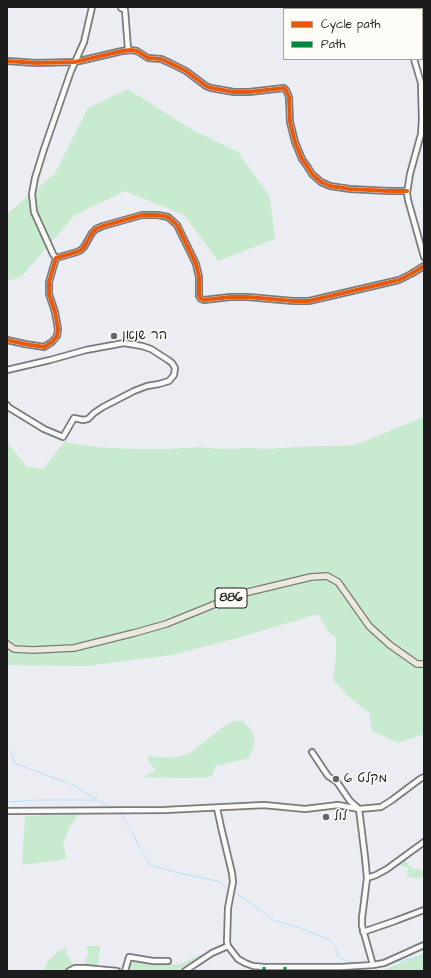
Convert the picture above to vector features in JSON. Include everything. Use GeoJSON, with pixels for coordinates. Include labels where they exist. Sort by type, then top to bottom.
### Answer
{"type":"FeatureCollection","features":[{"type":"Feature","properties":{"kind":"main road","name":"886"},"geometry":{"type":"LineString","coordinates":[[7,644],[14,649],[33,650],[74,648],[166,624],[240,594],[310,577],[327,576],[338,582],[369,626],[390,645],[416,664],[424,664]]}},
{"type":"Feature","properties":{"kind":"street"},"geometry":{"type":"LineString","coordinates":[[56,258],[34,212],[32,194],[44,148],[75,62],[84,42],[92,7]]}},
{"type":"Feature","properties":{"kind":"street"},"geometry":{"type":"LineString","coordinates":[[122,7],[125,10],[128,49]]}},
{"type":"Feature","properties":{"kind":"street"},"geometry":{"type":"LineString","coordinates":[[7,61],[36,63],[75,62],[128,49],[137,51],[148,58],[160,59],[170,63],[186,71],[211,88],[234,92],[262,91],[284,88],[289,97],[290,122],[300,155],[312,174],[321,182],[330,186],[350,189],[389,192],[407,191]]}},
{"type":"Feature","properties":{"kind":"street"},"geometry":{"type":"LineString","coordinates":[[414,60],[421,83],[423,101],[422,130],[407,191],[408,200],[424,257]]}},
{"type":"Feature","properties":{"kind":"street"},"geometry":{"type":"LineString","coordinates":[[56,258],[81,250],[92,233],[96,229],[103,226],[142,215],[158,215],[168,217],[177,225],[196,264],[199,276],[199,296],[204,300],[243,296],[293,302],[309,301],[399,280],[424,266]]}},
{"type":"Feature","properties":{"kind":"street"},"geometry":{"type":"LineString","coordinates":[[7,340],[44,346],[52,342],[57,336],[55,312],[49,294],[49,282],[56,258]]}},
{"type":"Feature","properties":{"kind":"street"},"geometry":{"type":"LineString","coordinates":[[7,370],[86,350],[124,343],[151,349],[172,363],[175,368],[174,375],[169,381],[147,386],[134,391],[103,407],[88,419],[84,420],[74,418],[63,437],[44,429],[7,405]]}},
{"type":"Feature","properties":{"kind":"street"},"geometry":{"type":"LineString","coordinates":[[312,752],[328,776],[337,782],[350,801],[359,809],[366,856],[367,878],[362,918],[363,932],[373,965]]}},
{"type":"Feature","properties":{"kind":"street"},"geometry":{"type":"LineString","coordinates":[[7,811],[165,810],[264,805],[305,809],[338,805],[359,809],[381,807],[424,777]]}},
{"type":"Feature","properties":{"kind":"street"},"geometry":{"type":"LineString","coordinates":[[217,808],[233,882],[228,908],[227,942],[234,955],[245,963],[264,969],[340,969],[384,963],[424,945]]}},
{"type":"Feature","properties":{"kind":"street"},"geometry":{"type":"LineString","coordinates":[[367,878],[376,876],[424,842]]}},
{"type":"Feature","properties":{"kind":"street"},"geometry":{"type":"LineString","coordinates":[[363,932],[424,910]]}},
{"type":"Feature","properties":{"kind":"street"},"geometry":{"type":"LineString","coordinates":[[185,971],[212,953],[228,946]]}},
{"type":"Feature","properties":{"kind":"street"},"geometry":{"type":"LineString","coordinates":[[126,971],[129,957],[153,961],[168,961]]}},
{"type":"Feature","properties":{"kind":"street"},"geometry":{"type":"LineString","coordinates":[[69,971],[75,968],[85,968],[117,971]]}},
{"type":"Feature","properties":{"kind":"green space"},"geometry":{"type":"Polygon","coordinates":[[[128,89],[191,129],[238,152],[270,197],[275,239],[218,261],[184,215],[125,191],[75,215],[21,277],[7,281],[7,214],[55,173],[88,108],[128,89]]]}},
{"type":"Feature","properties":{"kind":"green space"},"geometry":{"type":"Polygon","coordinates":[[[424,417],[424,734],[398,743],[372,731],[369,713],[347,695],[333,680],[336,656],[336,638],[327,630],[318,614],[234,639],[172,655],[86,666],[7,665],[7,442],[27,467],[43,469],[64,442],[98,447],[132,449],[199,447],[220,449],[270,449],[355,445],[424,417]]]}},
{"type":"Feature","properties":{"kind":"green space"},"geometry":{"type":"Polygon","coordinates":[[[234,721],[243,721],[253,732],[255,743],[249,758],[216,766],[211,777],[143,777],[156,770],[149,762],[148,756],[173,758],[190,753],[223,727],[234,721]]]}},
{"type":"Feature","properties":{"kind":"green space"},"geometry":{"type":"Polygon","coordinates":[[[79,814],[69,828],[63,844],[67,859],[22,865],[25,816],[79,814]]]}},
{"type":"Feature","properties":{"kind":"green space"},"geometry":{"type":"Polygon","coordinates":[[[405,859],[410,867],[424,871],[424,875],[419,878],[407,877],[408,867],[400,865],[405,859]]]}},
{"type":"Feature","properties":{"kind":"green space"},"geometry":{"type":"Polygon","coordinates":[[[86,946],[100,946],[98,966],[86,965],[85,958],[89,955],[86,946]]]}},
{"type":"Feature","properties":{"kind":"green space"},"geometry":{"type":"Polygon","coordinates":[[[67,947],[66,953],[74,966],[67,967],[64,971],[44,971],[48,961],[59,951],[67,947]]]}},
{"type":"Feature","properties":{"kind":"green space"},"geometry":{"type":"Polygon","coordinates":[[[424,953],[424,971],[382,971],[424,953]]]}},
{"type":"Feature","properties":{"kind":"green space"},"geometry":{"type":"Polygon","coordinates":[[[205,954],[178,971],[138,971],[128,969],[131,959],[176,965],[205,954]]]}},
{"type":"Feature","properties":{"kind":"waterway"},"geometry":{"type":"LineString","coordinates":[[7,749],[12,754],[14,763],[73,785],[111,808]]}},
{"type":"Feature","properties":{"kind":"waterway"},"geometry":{"type":"LineString","coordinates":[[7,802],[39,800],[96,800]]}},
{"type":"Feature","properties":{"kind":"waterway"},"geometry":{"type":"LineString","coordinates":[[117,812],[122,815],[150,865],[217,881],[229,889]]}},
{"type":"Feature","properties":{"kind":"waterway"},"geometry":{"type":"LineString","coordinates":[[234,892],[273,920],[300,928],[330,940],[335,946],[338,957],[360,964]]}},
{"type":"Feature","properties":{"kind":"waterway"},"geometry":{"type":"LineString","coordinates":[[389,963],[424,957]]}},
{"type":"Feature","properties":{"kind":"cycle path"},"geometry":{"type":"LineString","coordinates":[[7,61],[36,63],[75,62],[131,50],[137,51],[148,58],[161,59],[170,63],[186,71],[211,88],[234,92],[284,88],[289,97],[290,122],[295,142],[302,159],[312,174],[321,182],[330,186],[350,189],[407,191]]}},
{"type":"Feature","properties":{"kind":"cycle path"},"geometry":{"type":"LineString","coordinates":[[7,340],[44,347],[52,342],[57,336],[58,329],[55,312],[49,294],[49,282],[56,258],[81,250],[96,229],[142,215],[158,215],[168,217],[177,225],[196,264],[199,277],[199,296],[204,300],[230,297],[248,297],[309,301],[399,280],[424,266]]}},
{"type":"Feature","properties":{"kind":"place","name":"הר שנאן"},"geometry":{"type":"Point","coordinates":[114,336]}},
{"type":"Feature","properties":{"kind":"place","name":"מקלט 6"},"geometry":{"type":"Point","coordinates":[336,779]}},
{"type":"Feature","properties":{"kind":"place","name":"לול"},"geometry":{"type":"Point","coordinates":[326,817]}}]}
